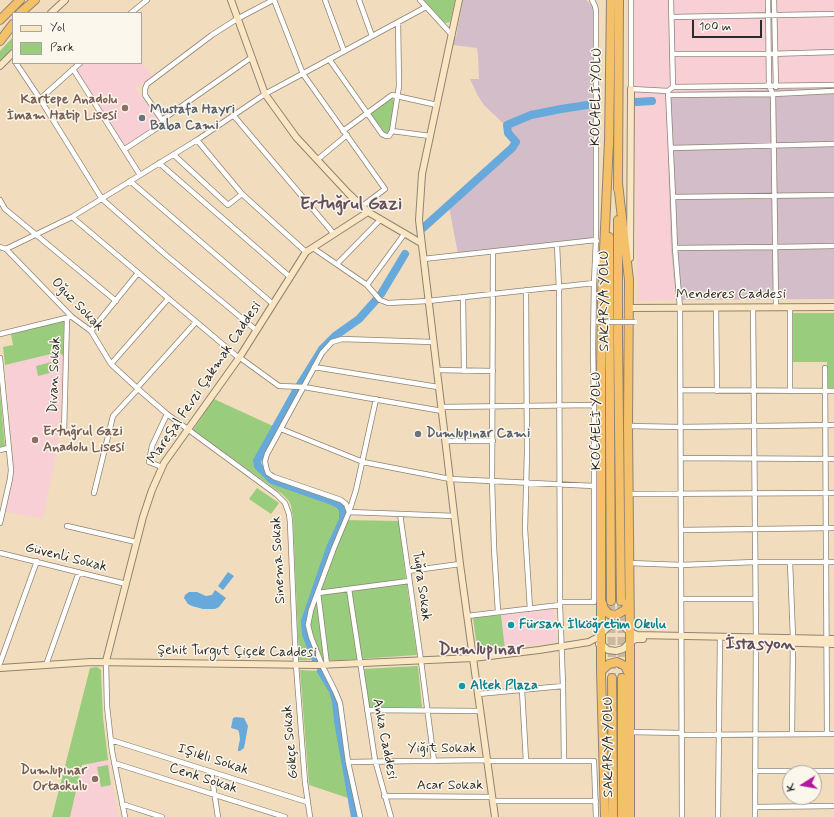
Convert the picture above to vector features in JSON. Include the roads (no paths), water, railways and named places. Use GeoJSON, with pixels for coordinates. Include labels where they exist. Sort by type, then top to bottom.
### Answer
{"type":"FeatureCollection","features":[{"type":"Feature","properties":{"kind":"highway"},"geometry":{"type":"LineString","coordinates":[[0,20],[20,0]]}},
{"type":"Feature","properties":{"kind":"highway"},"geometry":{"type":"LineString","coordinates":[[22,12],[35,0]]}},
{"type":"Feature","properties":{"kind":"highway"},"geometry":{"type":"LineString","coordinates":[[605,0],[610,82]]}},
{"type":"Feature","properties":{"kind":"highway","name":"KOCAELİ YOLU"},"geometry":{"type":"LineString","coordinates":[[611,0],[609,142],[611,602]]}},
{"type":"Feature","properties":{"kind":"highway","name":"SAKARYA YOLU"},"geometry":{"type":"LineString","coordinates":[[619,0],[618,339],[622,602]]}},
{"type":"Feature","properties":{"kind":"highway"},"geometry":{"type":"LineString","coordinates":[[0,33],[12,21]]}},
{"type":"Feature","properties":{"kind":"highway"},"geometry":{"type":"LineString","coordinates":[[0,41],[12,25]]}},
{"type":"Feature","properties":{"kind":"highway"},"geometry":{"type":"LineString","coordinates":[[604,817],[601,671],[602,294],[609,142]]}},
{"type":"Feature","properties":{"kind":"highway"},"geometry":{"type":"LineString","coordinates":[[618,183],[629,280],[629,563],[630,618],[635,637],[626,677]]}},
{"type":"Feature","properties":{"kind":"highway"},"geometry":{"type":"LineString","coordinates":[[601,602],[604,609],[609,614],[616,615],[623,612],[627,606],[630,595]]}},
{"type":"Feature","properties":{"kind":"highway"},"geometry":{"type":"LineString","coordinates":[[601,671],[609,664],[620,663],[625,666],[630,732],[628,816]]}},
{"type":"Feature","properties":{"kind":"highway","name":"SAKARYA YOLU"},"geometry":{"type":"LineString","coordinates":[[626,677],[628,816]]}},
{"type":"Feature","properties":{"kind":"highway"},"geometry":{"type":"LineString","coordinates":[[612,678],[613,817]]}},
{"type":"Feature","properties":{"kind":"street"},"geometry":{"type":"LineString","coordinates":[[52,12],[65,0]]}},
{"type":"Feature","properties":{"kind":"street"},"geometry":{"type":"LineString","coordinates":[[131,12],[147,0]]}},
{"type":"Feature","properties":{"kind":"street"},"geometry":{"type":"LineString","coordinates":[[231,0],[265,94],[296,137],[361,207],[421,243]]}},
{"type":"Feature","properties":{"kind":"street"},"geometry":{"type":"LineString","coordinates":[[125,149],[161,126],[164,122],[145,95],[147,84],[212,35],[237,19],[274,0],[303,74],[385,188],[361,207]]}},
{"type":"Feature","properties":{"kind":"street"},"geometry":{"type":"LineString","coordinates":[[325,0],[344,51]]}},
{"type":"Feature","properties":{"kind":"street"},"geometry":{"type":"LineString","coordinates":[[359,0],[372,36]]}},
{"type":"Feature","properties":{"kind":"street"},"geometry":{"type":"LineString","coordinates":[[420,0],[452,35]]}},
{"type":"Feature","properties":{"kind":"street"},"geometry":{"type":"LineString","coordinates":[[459,0],[422,174],[419,199],[419,220],[432,342],[446,441],[460,564],[495,817]]}},
{"type":"Feature","properties":{"kind":"street"},"geometry":{"type":"LineString","coordinates":[[467,616],[560,604],[594,602],[593,348],[596,240],[596,11],[592,0]]}},
{"type":"Feature","properties":{"kind":"street"},"geometry":{"type":"LineString","coordinates":[[629,280],[631,90],[630,0]]}},
{"type":"Feature","properties":{"kind":"street"},"geometry":{"type":"LineString","coordinates":[[671,0],[674,88]]}},
{"type":"Feature","properties":{"kind":"street"},"geometry":{"type":"LineString","coordinates":[[768,0],[770,86],[773,94]]}},
{"type":"Feature","properties":{"kind":"street"},"geometry":{"type":"LineString","coordinates":[[774,0],[776,86],[773,94],[773,146],[776,307]]}},
{"type":"Feature","properties":{"kind":"street"},"geometry":{"type":"LineString","coordinates":[[6,249],[72,217],[197,140],[265,94],[426,7]]}},
{"type":"Feature","properties":{"kind":"street"},"geometry":{"type":"LineString","coordinates":[[672,17],[834,14]]}},
{"type":"Feature","properties":{"kind":"street"},"geometry":{"type":"LineString","coordinates":[[329,59],[384,136],[389,136],[392,131],[399,86],[398,22]]}},
{"type":"Feature","properties":{"kind":"street"},"geometry":{"type":"LineString","coordinates":[[673,54],[834,52]]}},
{"type":"Feature","properties":{"kind":"street"},"geometry":{"type":"LineString","coordinates":[[0,66],[12,56]]}},
{"type":"Feature","properties":{"kind":"street"},"geometry":{"type":"LineString","coordinates":[[162,120],[252,57]]}},
{"type":"Feature","properties":{"kind":"street"},"geometry":{"type":"LineString","coordinates":[[17,64],[102,199],[167,256],[256,330]]}},
{"type":"Feature","properties":{"kind":"street"},"geometry":{"type":"LineString","coordinates":[[40,99],[79,64]]}},
{"type":"Feature","properties":{"kind":"street"},"geometry":{"type":"LineString","coordinates":[[73,70],[125,149],[140,175]]}},
{"type":"Feature","properties":{"kind":"street"},"geometry":{"type":"LineString","coordinates":[[668,93],[674,88],[834,85]]}},
{"type":"Feature","properties":{"kind":"street"},"geometry":{"type":"LineString","coordinates":[[631,90],[668,93],[773,94],[834,91]]}},
{"type":"Feature","properties":{"kind":"street"},"geometry":{"type":"LineString","coordinates":[[668,93],[674,197],[674,248],[680,308],[682,817]]}},
{"type":"Feature","properties":{"kind":"street"},"geometry":{"type":"LineString","coordinates":[[317,160],[367,113],[391,95],[437,105]]}},
{"type":"Feature","properties":{"kind":"street"},"geometry":{"type":"LineString","coordinates":[[234,116],[334,234]]}},
{"type":"Feature","properties":{"kind":"street"},"geometry":{"type":"LineString","coordinates":[[392,131],[430,136]]}},
{"type":"Feature","properties":{"kind":"street"},"geometry":{"type":"LineString","coordinates":[[197,140],[242,194],[306,252]]}},
{"type":"Feature","properties":{"kind":"street"},"geometry":{"type":"LineString","coordinates":[[671,148],[834,144]]}},
{"type":"Feature","properties":{"kind":"street"},"geometry":{"type":"LineString","coordinates":[[174,154],[228,206],[242,194]]}},
{"type":"Feature","properties":{"kind":"street"},"geometry":{"type":"LineString","coordinates":[[159,164],[290,277]]}},
{"type":"Feature","properties":{"kind":"street"},"geometry":{"type":"LineString","coordinates":[[130,181],[273,304]]}},
{"type":"Feature","properties":{"kind":"street"},"geometry":{"type":"LineString","coordinates":[[674,197],[834,195]]}},
{"type":"Feature","properties":{"kind":"street"},"geometry":{"type":"LineString","coordinates":[[0,200],[5,209],[116,301]]}},
{"type":"Feature","properties":{"kind":"street","name":"Mareşal Fevzi Çakmak Caddesi"},"geometry":{"type":"LineString","coordinates":[[125,817],[111,740],[107,706],[106,661],[147,504],[162,467],[239,358],[306,252],[368,212]]}},
{"type":"Feature","properties":{"kind":"street"},"geometry":{"type":"LineString","coordinates":[[72,217],[239,358],[279,386],[304,387],[441,409],[493,406],[594,405]]}},
{"type":"Feature","properties":{"kind":"street"},"geometry":{"type":"LineString","coordinates":[[337,264],[381,220]]}},
{"type":"Feature","properties":{"kind":"street"},"geometry":{"type":"LineString","coordinates":[[366,285],[405,233]]}},
{"type":"Feature","properties":{"kind":"street"},"geometry":{"type":"LineString","coordinates":[[423,259],[596,240]]}},
{"type":"Feature","properties":{"kind":"street"},"geometry":{"type":"LineString","coordinates":[[596,240],[602,294]]}},
{"type":"Feature","properties":{"kind":"street"},"geometry":{"type":"LineString","coordinates":[[557,244],[559,288],[560,604],[564,761]]}},
{"type":"Feature","properties":{"kind":"street"},"geometry":{"type":"LineString","coordinates":[[674,248],[775,248],[834,246]]}},
{"type":"Feature","properties":{"kind":"street","name":"Oğuz Sokak"},"geometry":{"type":"LineString","coordinates":[[0,247],[6,249],[70,317],[91,331],[111,364],[166,414],[188,430]]}},
{"type":"Feature","properties":{"kind":"street"},"geometry":{"type":"LineString","coordinates":[[313,248],[366,285],[380,300],[388,303],[428,301],[594,283]]}},
{"type":"Feature","properties":{"kind":"street"},"geometry":{"type":"LineString","coordinates":[[493,252],[492,481],[498,612]]}},
{"type":"Feature","properties":{"kind":"street"},"geometry":{"type":"LineString","coordinates":[[91,331],[138,273]]}},
{"type":"Feature","properties":{"kind":"street"},"geometry":{"type":"LineString","coordinates":[[526,290],[525,536],[530,609]]}},
{"type":"Feature","properties":{"kind":"street"},"geometry":{"type":"LineString","coordinates":[[463,297],[464,371]]}},
{"type":"Feature","properties":{"kind":"street"},"geometry":{"type":"LineString","coordinates":[[111,364],[168,299]]}},
{"type":"Feature","properties":{"kind":"street"},"geometry":{"type":"LineString","coordinates":[[716,307],[716,391]]}},
{"type":"Feature","properties":{"kind":"street"},"geometry":{"type":"LineString","coordinates":[[753,307],[756,639],[754,734],[755,817]]}},
{"type":"Feature","properties":{"kind":"street"},"geometry":{"type":"LineString","coordinates":[[790,307],[790,391]]}},
{"type":"Feature","properties":{"kind":"street","name":"Menderes Caddesi"},"geometry":{"type":"LineString","coordinates":[[629,308],[834,307]]}},
{"type":"Feature","properties":{"kind":"street"},"geometry":{"type":"LineString","coordinates":[[0,334],[70,317]]}},
{"type":"Feature","properties":{"kind":"street","name":"Divan Sokak"},"geometry":{"type":"LineString","coordinates":[[64,432],[70,317]]}},
{"type":"Feature","properties":{"kind":"street"},"geometry":{"type":"LineString","coordinates":[[94,493],[113,416],[196,322]]}},
{"type":"Feature","properties":{"kind":"street"},"geometry":{"type":"LineString","coordinates":[[598,322],[634,322]]}},
{"type":"Feature","properties":{"kind":"street"},"geometry":{"type":"LineString","coordinates":[[349,512],[346,504],[341,500],[274,477],[268,472],[266,467],[265,461],[267,454],[314,367],[327,346],[332,342],[339,339],[432,342]]}},
{"type":"Feature","properties":{"kind":"street"},"geometry":{"type":"LineString","coordinates":[[0,358],[10,479],[0,523]]}},
{"type":"Feature","properties":{"kind":"street"},"geometry":{"type":"LineString","coordinates":[[314,367],[438,387]]}},
{"type":"Feature","properties":{"kind":"street"},"geometry":{"type":"LineString","coordinates":[[825,368],[827,734]]}},
{"type":"Feature","properties":{"kind":"street"},"geometry":{"type":"LineString","coordinates":[[436,370],[493,371]]}},
{"type":"Feature","properties":{"kind":"street"},"geometry":{"type":"LineString","coordinates":[[680,390],[834,391]]}},
{"type":"Feature","properties":{"kind":"street"},"geometry":{"type":"LineString","coordinates":[[360,817],[348,762],[338,697],[311,637],[308,625],[311,610],[349,512],[363,462],[376,399]]}},
{"type":"Feature","properties":{"kind":"street"},"geometry":{"type":"LineString","coordinates":[[162,467],[149,462],[152,446],[166,414]]}},
{"type":"Feature","properties":{"kind":"street"},"geometry":{"type":"LineString","coordinates":[[628,426],[680,427],[834,425]]}},
{"type":"Feature","properties":{"kind":"street"},"geometry":{"type":"LineString","coordinates":[[281,429],[363,462],[450,479],[594,486]]}},
{"type":"Feature","properties":{"kind":"street","name":"Sinema Sokak"},"geometry":{"type":"LineString","coordinates":[[188,430],[276,494],[281,498],[287,508],[290,522],[296,665]]}},
{"type":"Feature","properties":{"kind":"street"},"geometry":{"type":"LineString","coordinates":[[446,441],[493,441]]}},
{"type":"Feature","properties":{"kind":"street"},"geometry":{"type":"LineString","coordinates":[[0,450],[8,448]]}},
{"type":"Feature","properties":{"kind":"street"},"geometry":{"type":"LineString","coordinates":[[681,458],[834,459]]}},
{"type":"Feature","properties":{"kind":"street"},"geometry":{"type":"LineString","coordinates":[[628,494],[834,493]]}},
{"type":"Feature","properties":{"kind":"street"},"geometry":{"type":"LineString","coordinates":[[349,512],[454,516]]}},
{"type":"Feature","properties":{"kind":"street","name":"Tuğra Sokak"},"geometry":{"type":"LineString","coordinates":[[400,514],[434,760]]}},
{"type":"Feature","properties":{"kind":"street"},"geometry":{"type":"LineString","coordinates":[[67,526],[136,542]]}},
{"type":"Feature","properties":{"kind":"street"},"geometry":{"type":"LineString","coordinates":[[681,530],[834,528]]}},
{"type":"Feature","properties":{"kind":"street","name":"Güvenli Sokak"},"geometry":{"type":"LineString","coordinates":[[0,553],[126,584]]}},
{"type":"Feature","properties":{"kind":"street"},"geometry":{"type":"LineString","coordinates":[[0,664],[37,562]]}},
{"type":"Feature","properties":{"kind":"street"},"geometry":{"type":"LineString","coordinates":[[629,563],[681,565],[755,562],[834,562]]}},
{"type":"Feature","properties":{"kind":"street"},"geometry":{"type":"LineString","coordinates":[[790,562],[793,640],[792,734]]}},
{"type":"Feature","properties":{"kind":"street"},"geometry":{"type":"LineString","coordinates":[[408,571],[460,564]]}},
{"type":"Feature","properties":{"kind":"street"},"geometry":{"type":"LineString","coordinates":[[46,665],[79,572]]}},
{"type":"Feature","properties":{"kind":"street"},"geometry":{"type":"LineString","coordinates":[[318,593],[409,581]]}},
{"type":"Feature","properties":{"kind":"street","name":"Anka Caddesi"},"geometry":{"type":"LineString","coordinates":[[349,589],[366,710],[375,760],[391,817]]}},
{"type":"Feature","properties":{"kind":"street"},"geometry":{"type":"LineString","coordinates":[[318,593],[324,665]]}},
{"type":"Feature","properties":{"kind":"street"},"geometry":{"type":"LineString","coordinates":[[682,599],[755,599]]}},
{"type":"Feature","properties":{"kind":"street"},"geometry":{"type":"LineString","coordinates":[[589,642],[608,627],[616,624],[624,627],[635,637],[827,641],[834,639]]}},
{"type":"Feature","properties":{"kind":"street"},"geometry":{"type":"LineString","coordinates":[[589,642],[601,644],[608,650],[616,651],[623,649],[635,637]]}},
{"type":"Feature","properties":{"kind":"street"},"geometry":{"type":"LineString","coordinates":[[718,817],[720,639]]}},
{"type":"Feature","properties":{"kind":"street"},"geometry":{"type":"LineString","coordinates":[[827,641],[834,644]]}},
{"type":"Feature","properties":{"kind":"street","name":"Şehit Turgut Çiçek Caddesi"},"geometry":{"type":"LineString","coordinates":[[0,668],[106,661],[296,665],[360,664],[473,658],[589,642]]}},
{"type":"Feature","properties":{"kind":"street","name":"Gökçe Sokak"},"geometry":{"type":"LineString","coordinates":[[296,665],[307,802],[310,817]]}},
{"type":"Feature","properties":{"kind":"street"},"geometry":{"type":"LineString","coordinates":[[478,694],[563,686]]}},
{"type":"Feature","properties":{"kind":"street"},"geometry":{"type":"LineString","coordinates":[[522,690],[526,761]]}},
{"type":"Feature","properties":{"kind":"street"},"geometry":{"type":"LineString","coordinates":[[366,710],[480,711]]}},
{"type":"Feature","properties":{"kind":"street"},"geometry":{"type":"LineString","coordinates":[[630,732],[682,734],[834,734]]}},
{"type":"Feature","properties":{"kind":"street","name":"Işıklı Sokak"},"geometry":{"type":"LineString","coordinates":[[111,740],[307,802]]}},
{"type":"Feature","properties":{"kind":"street","name":"Yiğit Sokak"},"geometry":{"type":"LineString","coordinates":[[348,762],[375,760],[594,761],[596,800]]}},
{"type":"Feature","properties":{"kind":"street","name":"Cenk Sokak"},"geometry":{"type":"LineString","coordinates":[[114,763],[284,817]]}},
{"type":"Feature","properties":{"kind":"street"},"geometry":{"type":"LineString","coordinates":[[755,771],[834,771]]}},
{"type":"Feature","properties":{"kind":"street"},"geometry":{"type":"LineString","coordinates":[[211,772],[218,817]]}},
{"type":"Feature","properties":{"kind":"street","name":"Acar Sokak"},"geometry":{"type":"LineString","coordinates":[[384,796],[596,800]]}},
{"type":"Feature","properties":{"kind":"street"},"geometry":{"type":"LineString","coordinates":[[596,800],[596,817]]}},
{"type":"Feature","properties":{"kind":"street"},"geometry":{"type":"LineString","coordinates":[[122,804],[162,817]]}},
{"type":"Feature","properties":{"kind":"street"},"geometry":{"type":"LineString","coordinates":[[755,807],[834,806]]}},
{"type":"Feature","properties":{"kind":"water"},"geometry":{"type":"Polygon","coordinates":[[[228,572],[234,576],[223,590],[218,586],[228,572]]]}},
{"type":"Feature","properties":{"kind":"water"},"geometry":{"type":"Polygon","coordinates":[[[215,590],[226,598],[219,607],[215,609],[203,609],[192,606],[188,604],[184,598],[189,592],[197,592],[206,596],[212,595],[215,590]]]}},
{"type":"Feature","properties":{"kind":"water"},"geometry":{"type":"Polygon","coordinates":[[[233,718],[244,718],[248,726],[244,748],[240,751],[238,751],[240,739],[239,732],[238,730],[231,728],[233,718]]]}},
{"type":"Feature","properties":{"kind":"waterway"},"geometry":{"type":"LineString","coordinates":[[636,102],[652,101]]}},
{"type":"Feature","properties":{"kind":"waterway"},"geometry":{"type":"LineString","coordinates":[[423,228],[512,148],[516,142],[508,133],[507,125],[531,115],[594,104]]}},
{"type":"Feature","properties":{"kind":"waterway"},"geometry":{"type":"LineString","coordinates":[[381,294],[405,254]]}},
{"type":"Feature","properties":{"kind":"waterway"},"geometry":{"type":"LineString","coordinates":[[316,660],[306,634],[305,621],[330,548],[343,520],[343,510],[340,505],[332,501],[272,480],[258,466],[257,461],[296,391],[322,349],[335,336],[359,319],[376,300]]}},
{"type":"Feature","properties":{"kind":"waterway"},"geometry":{"type":"LineString","coordinates":[[321,671],[333,691],[336,701],[338,721],[355,817]]}},
{"type":"Feature","properties":{"kind":"tunnel"},"geometry":{"type":"LineString","coordinates":[[611,601],[612,678]]}},
{"type":"Feature","properties":{"kind":"tunnel"},"geometry":{"type":"LineString","coordinates":[[621,601],[622,678]]}},
{"type":"Feature","properties":{"kind":"place","name":"Kartepe Anadolu İmam Hatip Lisesi"},"geometry":{"type":"Point","coordinates":[125,108]}},
{"type":"Feature","properties":{"kind":"place","name":"Mustafa Hayri Baba Cami"},"geometry":{"type":"Point","coordinates":[142,118]}},
{"type":"Feature","properties":{"kind":"place","name":"Dumlupınar Cami"},"geometry":{"type":"Point","coordinates":[418,434]}},
{"type":"Feature","properties":{"kind":"place","name":"Ertuğrul Gazi Anadolu Lisesi"},"geometry":{"type":"Point","coordinates":[35,440]}},
{"type":"Feature","properties":{"kind":"place","name":"Fürsan İlköğretim Okulu"},"geometry":{"type":"Point","coordinates":[511,625]}},
{"type":"Feature","properties":{"kind":"place","name":"Altek Plaza"},"geometry":{"type":"Point","coordinates":[462,686]}},
{"type":"Feature","properties":{"kind":"place","name":"Dumlupınar Ortaokulu"},"geometry":{"type":"Point","coordinates":[95,779]}},
{"type":"Feature","properties":{"kind":"district","name":"Ertuğrul Gazi"},"geometry":{"type":"Point","coordinates":[351,205]}},
{"type":"Feature","properties":{"kind":"district","name":"İstasyon"},"geometry":{"type":"Point","coordinates":[760,645]}},
{"type":"Feature","properties":{"kind":"district","name":"Dumlupınar"},"geometry":{"type":"Point","coordinates":[481,650]}}]}
